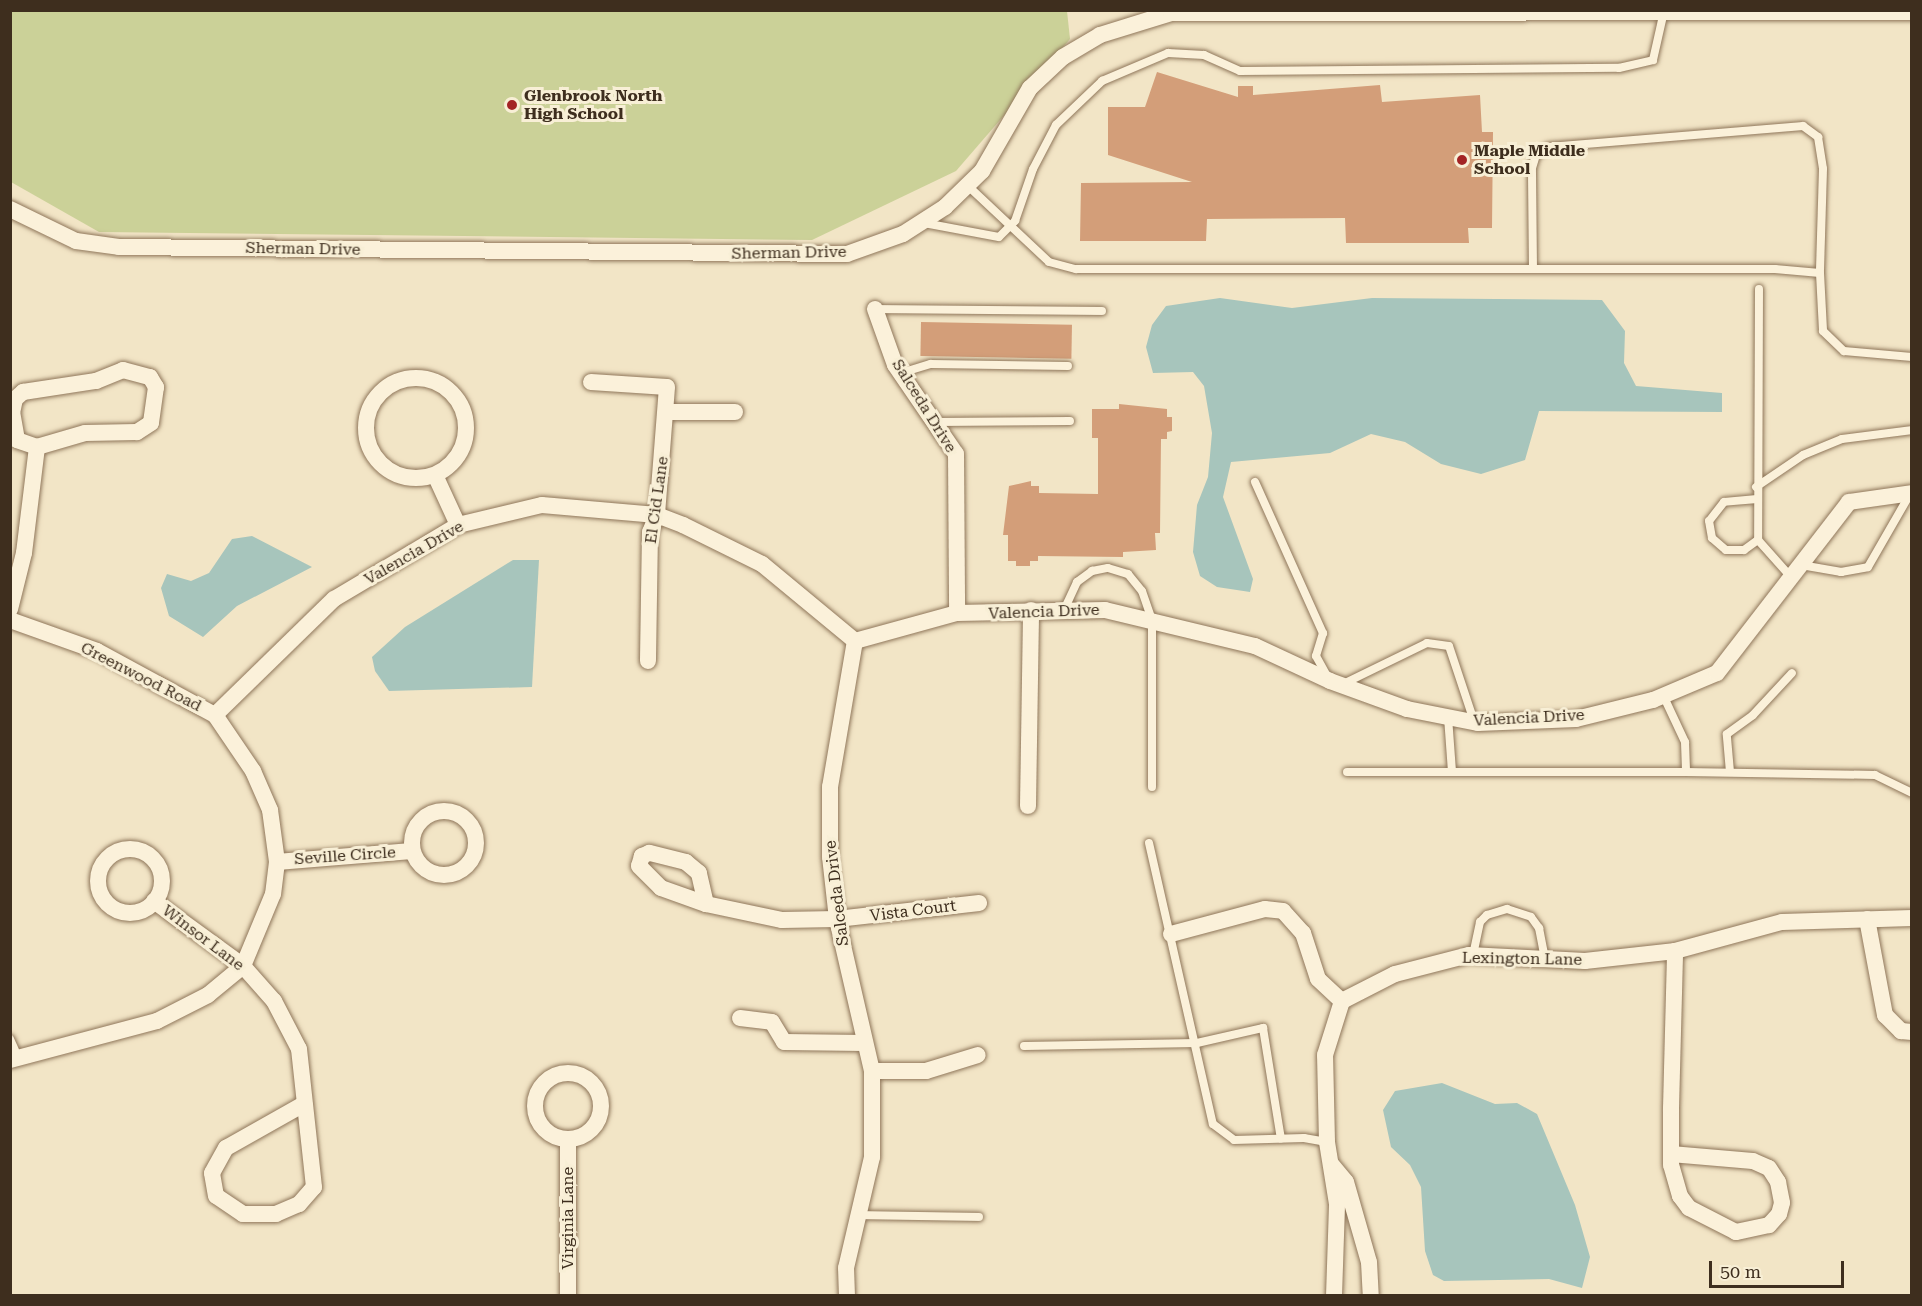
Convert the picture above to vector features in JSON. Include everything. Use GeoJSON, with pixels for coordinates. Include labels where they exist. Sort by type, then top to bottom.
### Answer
{"type":"FeatureCollection","features":[{"type":"Feature","properties":{"kind":"street","name":"Sherman Drive"},"geometry":{"type":"LineString","coordinates":[[10,209],[76,241],[119,247],[847,254],[903,234],[945,207],[982,171],[1030,88],[1064,57],[1100,35],[1171,13],[1236,11],[1911,12]]}},
{"type":"Feature","properties":{"kind":"street","name":"Salceda Drive"},"geometry":{"type":"LineString","coordinates":[[875,309],[901,373],[956,454],[957,613]]}},
{"type":"Feature","properties":{"kind":"street"},"geometry":{"type":"LineString","coordinates":[[123,370],[150,377],[156,387],[151,423],[137,432],[85,433],[37,447],[17,440],[13,427],[15,399],[23,392],[96,381],[123,370]]}},
{"type":"Feature","properties":{"kind":"street"},"geometry":{"type":"LineString","coordinates":[[427,379],[454,395],[462,408],[465,440],[454,461],[435,475],[401,477],[385,469],[373,456],[366,440],[370,405],[380,391],[395,382],[427,379]]}},
{"type":"Feature","properties":{"kind":"street","name":"El Cid Lane"},"geometry":{"type":"LineString","coordinates":[[591,382],[667,387],[657,515],[650,532],[648,661]]}},
{"type":"Feature","properties":{"kind":"street"},"geometry":{"type":"LineString","coordinates":[[666,411],[735,412]]}},
{"type":"Feature","properties":{"kind":"street"},"geometry":{"type":"LineString","coordinates":[[10,609],[24,553],[37,447]]}},
{"type":"Feature","properties":{"kind":"street"},"geometry":{"type":"LineString","coordinates":[[435,475],[458,525]]}},
{"type":"Feature","properties":{"kind":"street","name":"Valencia Drive"},"geometry":{"type":"LineString","coordinates":[[215,715],[334,599],[458,525],[542,505],[657,515],[762,564],[855,641],[957,613],[1105,610],[1255,646],[1336,683],[1407,709],[1474,722],[1576,719],[1663,695],[1717,673],[1849,502],[1911,493]]}},
{"type":"Feature","properties":{"kind":"street"},"geometry":{"type":"LineString","coordinates":[[1028,806],[1030,610]]}},
{"type":"Feature","properties":{"kind":"street","name":"Greenwood Road"},"geometry":{"type":"LineString","coordinates":[[10,620],[97,651],[215,715],[253,771],[270,810],[277,862],[270,903],[243,966],[208,995],[157,1022],[14,1059]]}},
{"type":"Feature","properties":{"kind":"street","name":"Salceda Drive"},"geometry":{"type":"LineString","coordinates":[[847,1296],[846,1268],[872,1157],[872,1071],[837,919],[830,857],[830,787],[855,641]]}},
{"type":"Feature","properties":{"kind":"street","name":"Seville Circle"},"geometry":{"type":"LineString","coordinates":[[277,862],[412,851]]}},
{"type":"Feature","properties":{"kind":"street","name":"Winsor Lane"},"geometry":{"type":"LineString","coordinates":[[154,901],[243,966],[274,1001],[299,1048],[314,1187],[300,1204],[276,1214],[243,1214],[216,1196],[212,1173],[225,1148],[304,1104]]}},
{"type":"Feature","properties":{"kind":"street","name":"Vista Court"},"geometry":{"type":"LineString","coordinates":[[706,904],[782,920],[837,919],[978,903]]}},
{"type":"Feature","properties":{"kind":"street"},"geometry":{"type":"LineString","coordinates":[[1171,934],[1265,909],[1283,911],[1303,933],[1318,979],[1342,1001],[1325,1055],[1327,1142],[1337,1204],[1334,1296]]}},
{"type":"Feature","properties":{"kind":"street","name":"Lexington Lane"},"geometry":{"type":"LineString","coordinates":[[1342,1001],[1395,974],[1473,955],[1585,961],[1675,951],[1782,922],[1911,918]]}},
{"type":"Feature","properties":{"kind":"street"},"geometry":{"type":"LineString","coordinates":[[1867,919],[1885,1015],[1901,1031],[1911,1032]]}},
{"type":"Feature","properties":{"kind":"street"},"geometry":{"type":"LineString","coordinates":[[1671,1154],[1753,1161],[1769,1168],[1778,1182],[1782,1203],[1779,1214],[1769,1225],[1736,1233],[1720,1228],[1689,1208],[1680,1196],[1671,1154],[1675,951]]}},
{"type":"Feature","properties":{"kind":"street"},"geometry":{"type":"LineString","coordinates":[[740,1018],[772,1022],[784,1042],[864,1043]]}},
{"type":"Feature","properties":{"kind":"street"},"geometry":{"type":"LineString","coordinates":[[872,1071],[926,1071],[978,1055]]}},
{"type":"Feature","properties":{"kind":"street"},"geometry":{"type":"LineString","coordinates":[[569,1073],[590,1081],[597,1090],[601,1112],[589,1132],[568,1140],[548,1133],[540,1125],[534,1106],[536,1095],[549,1079],[569,1073]]}},
{"type":"Feature","properties":{"kind":"street","name":"Virginia Lane"},"geometry":{"type":"LineString","coordinates":[[568,1140],[568,1296]]}},
{"type":"Feature","properties":{"kind":"street"},"geometry":{"type":"LineString","coordinates":[[1330,1164],[1346,1182],[1365,1248],[1371,1296]]}},
{"type":"Feature","properties":{"kind":"street"},"geometry":{"type":"LineString","coordinates":[[1336,1250],[1365,1248]]}},
{"type":"Feature","properties":{"kind":"lane"},"geometry":{"type":"LineString","coordinates":[[922,222],[999,237],[1010,226],[1056,125],[1102,81],[1168,53],[1204,55],[1240,71],[1619,68],[1653,60],[1664,11]]}},
{"type":"Feature","properties":{"kind":"lane"},"geometry":{"type":"LineString","coordinates":[[1533,269],[1532,168],[1536,155],[1549,147],[1803,126],[1818,137],[1822,169],[1820,273],[1823,331],[1844,351],[1911,357]]}},
{"type":"Feature","properties":{"kind":"lane"},"geometry":{"type":"LineString","coordinates":[[967,185],[1049,262],[1076,268],[1533,269],[1820,273]]}},
{"type":"Feature","properties":{"kind":"lane"},"geometry":{"type":"LineString","coordinates":[[1759,289],[1756,487],[1758,540],[1796,571],[1841,572],[1868,567],[1884,546],[1911,493]]}},
{"type":"Feature","properties":{"kind":"lane"},"geometry":{"type":"LineString","coordinates":[[875,309],[1102,311]]}},
{"type":"Feature","properties":{"kind":"lane"},"geometry":{"type":"LineString","coordinates":[[901,373],[931,364],[1068,366]]}},
{"type":"Feature","properties":{"kind":"lane"},"geometry":{"type":"LineString","coordinates":[[936,422],[1070,422]]}},
{"type":"Feature","properties":{"kind":"lane"},"geometry":{"type":"LineString","coordinates":[[1756,487],[1803,455],[1842,439],[1911,430]]}},
{"type":"Feature","properties":{"kind":"lane"},"geometry":{"type":"LineString","coordinates":[[1255,482],[1323,633],[1316,656],[1336,683],[1427,643],[1449,646],[1474,722]]}},
{"type":"Feature","properties":{"kind":"lane"},"geometry":{"type":"LineString","coordinates":[[1757,499],[1724,502],[1709,521],[1712,538],[1726,550],[1744,550],[1758,540]]}},
{"type":"Feature","properties":{"kind":"lane"},"geometry":{"type":"LineString","coordinates":[[1064,610],[1077,582],[1092,571],[1108,568],[1128,574],[1142,591],[1152,620],[1152,787]]}},
{"type":"Feature","properties":{"kind":"lane"},"geometry":{"type":"LineString","coordinates":[[1730,772],[1727,734],[1753,715],[1792,673]]}},
{"type":"Feature","properties":{"kind":"lane"},"geometry":{"type":"LineString","coordinates":[[1663,695],[1685,742],[1686,772]]}},
{"type":"Feature","properties":{"kind":"lane"},"geometry":{"type":"LineString","coordinates":[[1448,717],[1452,772]]}},
{"type":"Feature","properties":{"kind":"lane"},"geometry":{"type":"LineString","coordinates":[[1347,772],[1730,772],[1875,775],[1911,793]]}},
{"type":"Feature","properties":{"kind":"lane"},"geometry":{"type":"LineString","coordinates":[[1149,843],[1197,1043],[1213,1124],[1219,1132],[1234,1140],[1281,1138],[1327,1142]]}},
{"type":"Feature","properties":{"kind":"lane"},"geometry":{"type":"LineString","coordinates":[[1473,955],[1480,922],[1487,915],[1507,909],[1531,917],[1539,928],[1545,959]]}},
{"type":"Feature","properties":{"kind":"lane"},"geometry":{"type":"LineString","coordinates":[[1024,1046],[1197,1043],[1263,1028],[1281,1138]]}},
{"type":"Feature","properties":{"kind":"lane"},"geometry":{"type":"LineString","coordinates":[[10,1039],[14,1059]]}},
{"type":"Feature","properties":{"kind":"lane"},"geometry":{"type":"LineString","coordinates":[[858,1215],[979,1217]]}},
{"type":"Feature","properties":{"kind":"green space","name":"Glenbrook North High School"},"geometry":{"type":"Polygon","coordinates":[[[11,11],[1067,11],[1070,39],[956,171],[812,240],[99,232],[11,182],[11,11]]]}},
{"type":"Feature","properties":{"kind":"water"},"geometry":{"type":"Polygon","coordinates":[[[1220,298],[1292,308],[1372,298],[1602,300],[1625,331],[1624,363],[1636,386],[1722,393],[1722,412],[1539,411],[1525,460],[1481,474],[1441,464],[1405,442],[1371,434],[1330,453],[1231,462],[1223,497],[1253,579],[1250,592],[1217,587],[1200,576],[1193,552],[1197,505],[1208,477],[1212,433],[1204,386],[1193,372],[1153,373],[1146,347],[1152,325],[1166,306],[1220,298]]]}},
{"type":"Feature","properties":{"kind":"water"},"geometry":{"type":"Polygon","coordinates":[[[252,536],[312,567],[237,606],[203,637],[169,616],[161,588],[167,574],[191,581],[209,573],[232,539],[252,536]]]}},
{"type":"Feature","properties":{"kind":"water"},"geometry":{"type":"Polygon","coordinates":[[[513,560],[539,560],[532,687],[389,691],[375,671],[372,657],[405,627],[513,560]]]}},
{"type":"Feature","properties":{"kind":"water"},"geometry":{"type":"Polygon","coordinates":[[[1442,1083],[1495,1104],[1517,1103],[1537,1114],[1575,1205],[1590,1257],[1582,1288],[1549,1279],[1444,1281],[1433,1275],[1425,1251],[1421,1187],[1410,1165],[1391,1147],[1383,1110],[1395,1091],[1442,1083]]]}},
{"type":"Feature","properties":{"kind":"building"},"geometry":{"type":"Polygon","coordinates":[[[1157,72],[1238,97],[1238,86],[1253,86],[1253,95],[1380,85],[1382,102],[1480,95],[1482,132],[1493,132],[1492,228],[1468,228],[1469,243],[1346,243],[1345,218],[1207,219],[1206,241],[1080,241],[1081,183],[1192,182],[1108,155],[1108,107],[1145,107],[1157,72]]]}},
{"type":"Feature","properties":{"kind":"building"},"geometry":{"type":"Polygon","coordinates":[[[921,322],[1072,325],[1071,359],[920,356],[921,322]]]}},
{"type":"Feature","properties":{"kind":"building"},"geometry":{"type":"Polygon","coordinates":[[[1119,404],[1167,409],[1167,417],[1172,417],[1172,431],[1167,432],[1167,439],[1161,439],[1160,533],[1155,533],[1156,550],[1123,552],[1123,557],[1038,556],[1038,561],[1030,561],[1030,566],[1016,566],[1016,561],[1008,561],[1008,535],[1003,535],[1009,486],[1031,481],[1031,486],[1039,486],[1039,493],[1098,494],[1098,438],[1092,438],[1092,409],[1119,409],[1119,404]]]}},
{"type":"Feature","properties":{"kind":"place","name":"Glenbrook North High School"},"geometry":{"type":"Point","coordinates":[512,105]}},
{"type":"Feature","properties":{"kind":"place","name":"Maple Middle School"},"geometry":{"type":"Point","coordinates":[1462,160]}}]}
